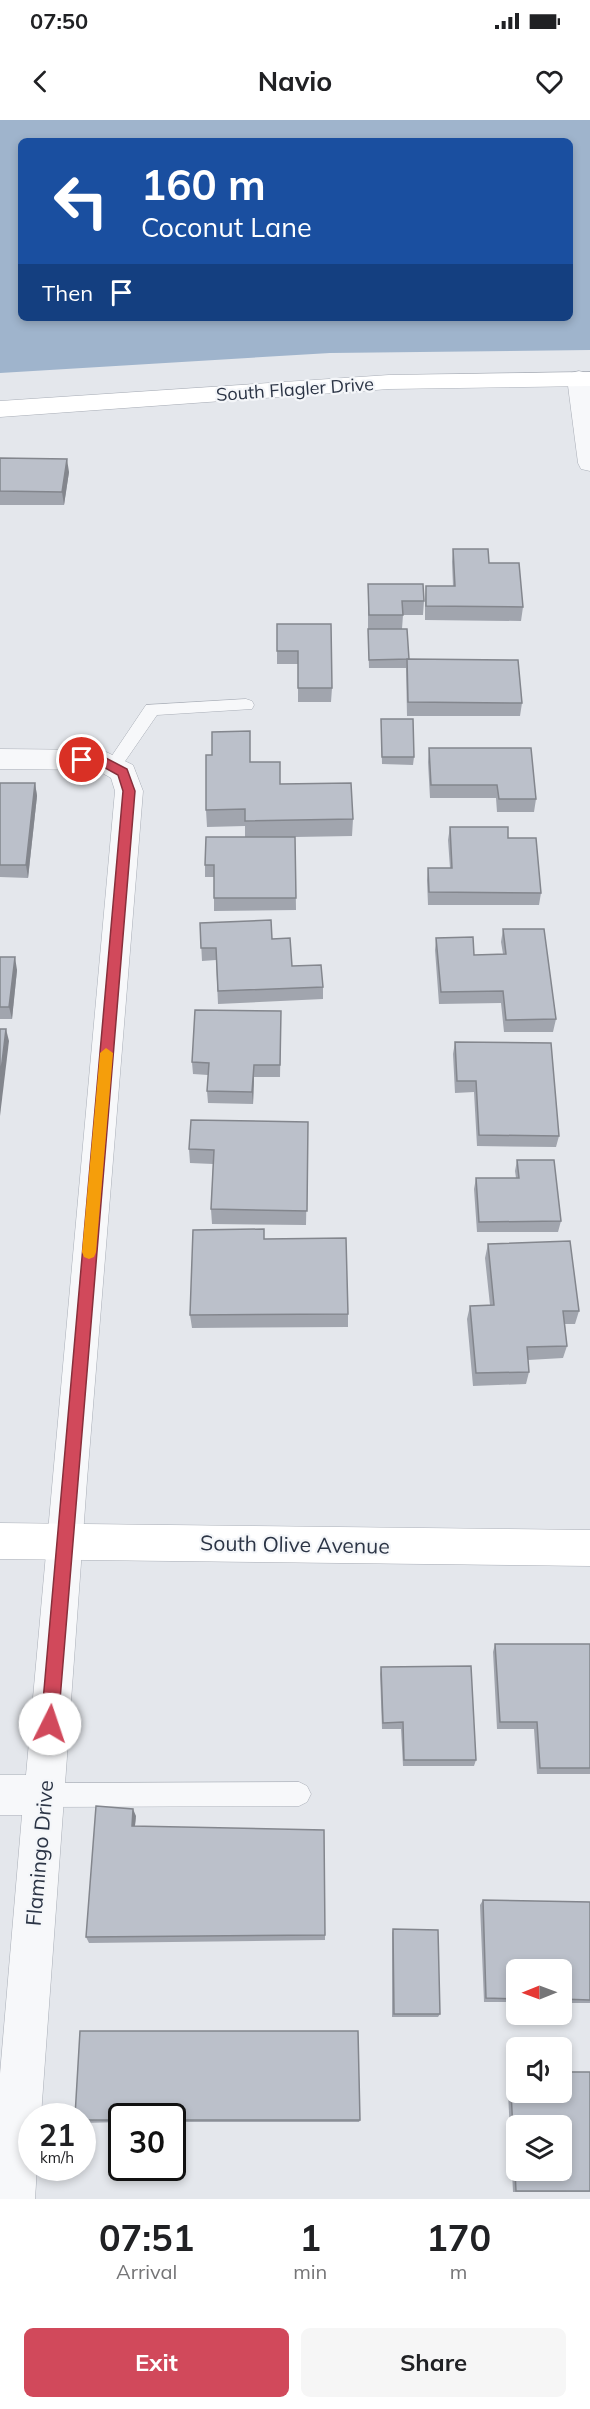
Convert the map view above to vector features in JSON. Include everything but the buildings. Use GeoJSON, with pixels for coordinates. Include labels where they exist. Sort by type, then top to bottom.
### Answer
{"type":"FeatureCollection","features":[{"type":"Feature","properties":{"kind":"street","name":"South Flagler Drive"},"geometry":{"type":"LineString","coordinates":[[0,409],[389,382],[585,378]]}},
{"type":"Feature","properties":{"kind":"street"},"geometry":{"type":"LineString","coordinates":[[585,378],[590,463]]}},
{"type":"Feature","properties":{"kind":"street"},"geometry":{"type":"LineString","coordinates":[[0,759],[102,760],[121,778]]}},
{"type":"Feature","properties":{"kind":"street","name":"Flamingo Drive"},"geometry":{"type":"LineString","coordinates":[[12,2199],[121,778]]}},
{"type":"Feature","properties":{"kind":"street","name":"South Olive Avenue"},"geometry":{"type":"LineString","coordinates":[[0,1540],[590,1548]]}},
{"type":"Feature","properties":{"kind":"street"},"geometry":{"type":"LineString","coordinates":[[0,1796],[44,1795]]}},
{"type":"Feature","properties":{"kind":"lane"},"geometry":{"type":"LineString","coordinates":[[121,778],[152,709],[246,705]]}},
{"type":"Feature","properties":{"kind":"lane"},"geometry":{"type":"LineString","coordinates":[[44,1795],[299,1794]]}},
{"type":"Feature","properties":{"kind":"water"},"geometry":{"type":"Polygon","coordinates":[[[0,120],[590,120],[590,350],[330,353],[0,373],[0,120]]]}},
{"type":"Feature","properties":{"kind":"slow traffic"},"geometry":{"type":"LineString","coordinates":[[89,1252],[106,1053]]}},
{"type":"Feature","properties":{"kind":"route"},"geometry":{"type":"LineString","coordinates":[[50,1724],[129,791],[123,772],[102,760],[82,760]]}}]}
